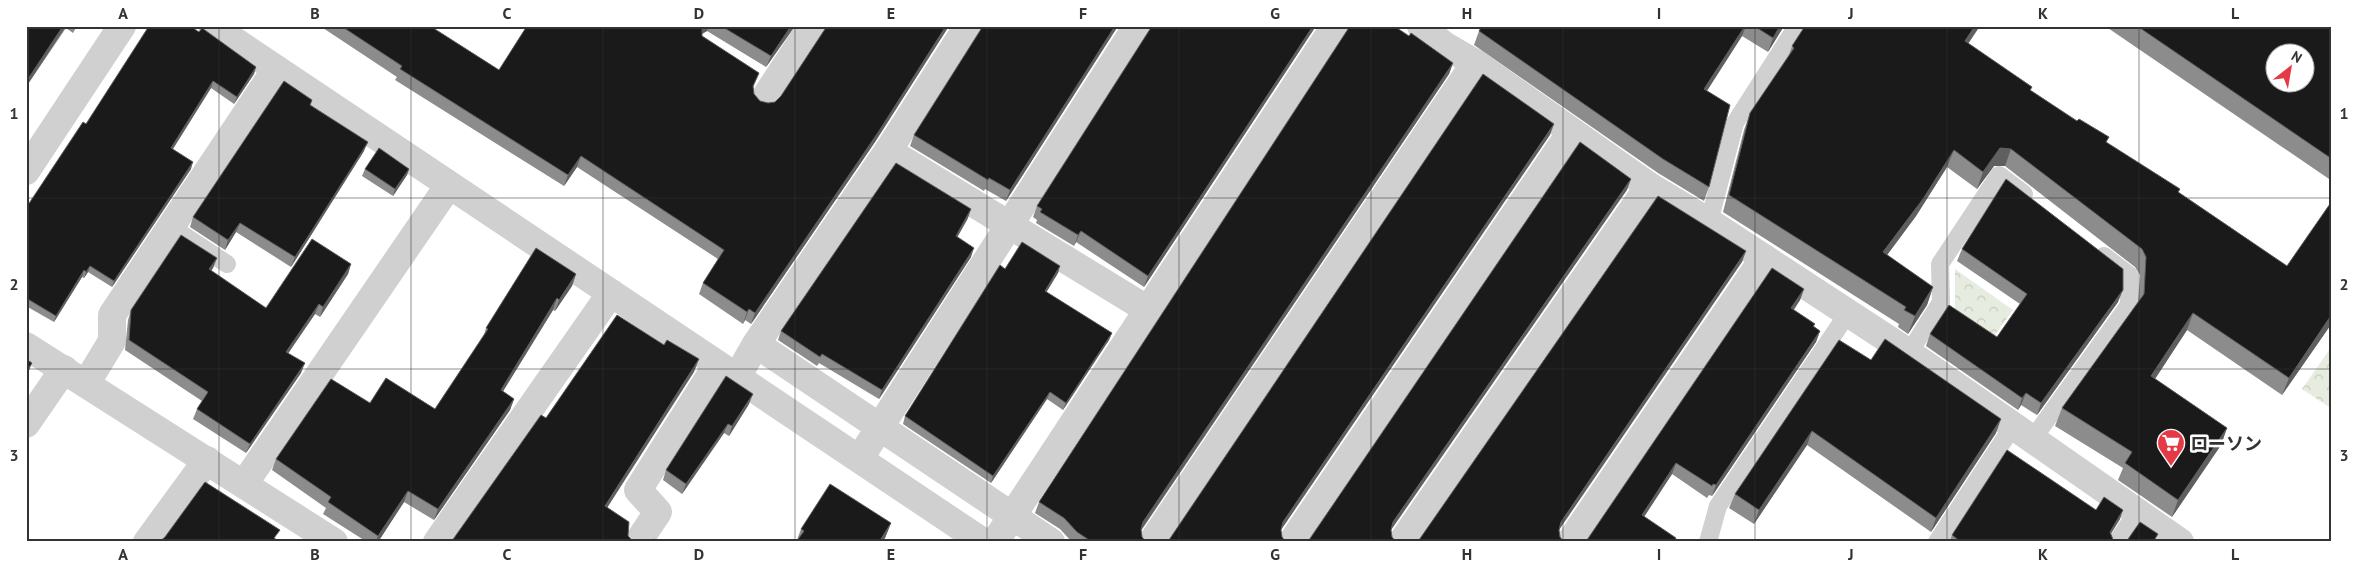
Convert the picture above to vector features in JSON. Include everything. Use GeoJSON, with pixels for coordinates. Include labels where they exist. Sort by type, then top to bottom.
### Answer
{"type":"FeatureCollection","features":[{"type":"Feature","properties":{"kind":"street"},"geometry":{"type":"LineString","coordinates":[[26,171],[122,26]]}},
{"type":"Feature","properties":{"kind":"street"},"geometry":{"type":"LineString","coordinates":[[212,26],[983,542]]}},
{"type":"Feature","properties":{"kind":"street"},"geometry":{"type":"LineString","coordinates":[[765,86],[812,26]]}},
{"type":"Feature","properties":{"kind":"street"},"geometry":{"type":"LineString","coordinates":[[638,542],[658,512],[638,490],[727,371],[756,344],[888,151],[968,26]]}},
{"type":"Feature","properties":{"kind":"street"},"geometry":{"type":"LineString","coordinates":[[860,458],[1137,26]]}},
{"type":"Feature","properties":{"kind":"street"},"geometry":{"type":"LineString","coordinates":[[995,542],[1150,311],[1335,26]]}},
{"type":"Feature","properties":{"kind":"street"},"geometry":{"type":"LineString","coordinates":[[1421,26],[1444,45],[1474,63],[1649,186],[1709,222],[1908,353],[2180,542]]}},
{"type":"Feature","properties":{"kind":"street"},"geometry":{"type":"LineString","coordinates":[[1152,542],[1474,63]]}},
{"type":"Feature","properties":{"kind":"street"},"geometry":{"type":"LineString","coordinates":[[26,424],[112,341],[112,315],[276,69]]}},
{"type":"Feature","properties":{"kind":"street"},"geometry":{"type":"LineString","coordinates":[[1292,542],[1571,132]]}},
{"type":"Feature","properties":{"kind":"street"},"geometry":{"type":"LineString","coordinates":[[888,151],[1150,311]]}},
{"type":"Feature","properties":{"kind":"street"},"geometry":{"type":"LineString","coordinates":[[244,484],[449,185]]}},
{"type":"Feature","properties":{"kind":"street"},"geometry":{"type":"LineString","coordinates":[[1402,542],[1649,186]]}},
{"type":"Feature","properties":{"kind":"street"},"geometry":{"type":"LineString","coordinates":[[1570,542],[1764,258]]}},
{"type":"Feature","properties":{"kind":"street"},"geometry":{"type":"LineString","coordinates":[[437,542],[611,293]]}},
{"type":"Feature","properties":{"kind":"street"},"geometry":{"type":"LineString","coordinates":[[756,344],[881,426],[1051,542]]}},
{"type":"Feature","properties":{"kind":"street"},"geometry":{"type":"LineString","coordinates":[[26,346],[334,542]]}},
{"type":"Feature","properties":{"kind":"street"},"geometry":{"type":"LineString","coordinates":[[147,542],[207,460]]}},
{"type":"Feature","properties":{"kind":"lane"},"geometry":{"type":"LineString","coordinates":[[1709,222],[1735,123],[1797,26]]}},
{"type":"Feature","properties":{"kind":"lane"},"geometry":{"type":"LineString","coordinates":[[1908,353],[1941,302],[1940,264],[1999,175],[2037,204]]}},
{"type":"Feature","properties":{"kind":"lane"},"geometry":{"type":"LineString","coordinates":[[171,226],[227,264]]}},
{"type":"Feature","properties":{"kind":"lane"},"geometry":{"type":"LineString","coordinates":[[1937,542],[2023,433],[2129,305],[2129,276],[2090,246]]}},
{"type":"Feature","properties":{"kind":"lane"},"geometry":{"type":"LineString","coordinates":[[1708,542],[1718,506],[1848,313]]}},
{"type":"Feature","properties":{"kind":"lane"},"geometry":{"type":"LineString","coordinates":[[2117,542],[2137,512]]}},
{"type":"Feature","properties":{"kind":"green space"},"geometry":{"type":"Polygon","coordinates":[[[1955,269],[2013,310],[1992,339],[1955,313],[1955,269]]]}},
{"type":"Feature","properties":{"kind":"green space"},"geometry":{"type":"Polygon","coordinates":[[[2332,346],[2332,409],[2302,389],[2332,346]]]}},
{"type":"Feature","properties":{"kind":"building"},"geometry":{"type":"Polygon","coordinates":[[[26,26],[63,26],[26,82],[26,26]]]}},
{"type":"Feature","properties":{"kind":"building"},"geometry":{"type":"Polygon","coordinates":[[[149,26],[190,26],[199,32],[202,28],[256,67],[237,97],[213,81],[171,148],[193,162],[114,281],[90,266],[86,272],[84,270],[56,316],[26,298],[26,208],[83,122],[86,124],[149,26]]]}},
{"type":"Feature","properties":{"kind":"building"},"geometry":{"type":"Polygon","coordinates":[[[341,26],[430,26],[499,70],[527,26],[702,26],[702,36],[759,73],[753,86],[754,94],[760,101],[768,103],[775,102],[781,96],[827,26],[946,26],[879,131],[755,313],[749,309],[747,312],[703,283],[724,250],[581,156],[568,175],[400,69],[402,66],[341,26]]]}},
{"type":"Feature","properties":{"kind":"building"},"geometry":{"type":"Polygon","coordinates":[[[721,26],[791,26],[771,56],[721,26]]]}},
{"type":"Feature","properties":{"kind":"building"},"geometry":{"type":"Polygon","coordinates":[[[983,26],[1115,26],[1010,190],[989,178],[988,180],[914,135],[983,26]]]}},
{"type":"Feature","properties":{"kind":"building"},"geometry":{"type":"Polygon","coordinates":[[[1152,26],[1313,26],[1148,276],[1081,231],[1078,235],[1040,212],[1042,209],[1037,206],[1152,26]]]}},
{"type":"Feature","properties":{"kind":"building"},"geometry":{"type":"Polygon","coordinates":[[[1350,26],[1394,26],[1409,36],[1411,33],[1453,63],[1143,522],[1141,529],[1142,537],[1146,542],[1092,542],[1077,532],[1064,518],[1039,502],[1350,26]]]}},
{"type":"Feature","properties":{"kind":"building"},"geometry":{"type":"Polygon","coordinates":[[[1482,26],[1745,26],[1704,89],[1730,105],[1709,187],[1663,159],[1479,31],[1482,26]]]}},
{"type":"Feature","properties":{"kind":"building"},"geometry":{"type":"Polygon","coordinates":[[[1754,26],[1780,26],[1773,38],[1754,26]]]}},
{"type":"Feature","properties":{"kind":"building"},"geometry":{"type":"Polygon","coordinates":[[[1805,26],[1975,26],[1965,41],[2032,87],[2030,90],[2077,121],[2079,119],[2109,137],[2106,142],[2180,189],[2178,192],[2287,266],[2332,201],[2332,314],[2289,378],[2193,313],[2151,376],[2227,428],[2178,500],[2125,463],[2132,452],[2062,408],[2144,294],[2146,257],[2142,249],[2011,149],[2000,148],[1983,172],[1954,150],[1923,199],[1883,252],[1933,287],[1915,316],[1904,310],[1906,307],[1729,195],[1750,113],[1794,48],[1792,46],[1805,26]]]}},
{"type":"Feature","properties":{"kind":"building"},"geometry":{"type":"Polygon","coordinates":[[[2137,26],[2332,26],[2332,159],[2137,26]]]}},
{"type":"Feature","properties":{"kind":"building"},"geometry":{"type":"Polygon","coordinates":[[[1483,74],[1554,124],[1283,522],[1282,537],[1286,542],[1166,542],[1169,540],[1483,74]]]}},
{"type":"Feature","properties":{"kind":"building"},"geometry":{"type":"Polygon","coordinates":[[[284,81],[312,100],[310,105],[368,142],[295,257],[240,223],[228,240],[193,217],[284,81]]]}},
{"type":"Feature","properties":{"kind":"building"},"geometry":{"type":"Polygon","coordinates":[[[1580,142],[1631,179],[1393,522],[1392,537],[1396,542],[1307,542],[1309,540],[1580,142]]]}},
{"type":"Feature","properties":{"kind":"building"},"geometry":{"type":"Polygon","coordinates":[[[379,148],[409,169],[395,189],[365,169],[379,148]]]}},
{"type":"Feature","properties":{"kind":"building"},"geometry":{"type":"Polygon","coordinates":[[[896,163],[971,209],[956,236],[974,248],[882,390],[822,354],[820,357],[781,331],[896,163]]]}},
{"type":"Feature","properties":{"kind":"building"},"geometry":{"type":"Polygon","coordinates":[[[2006,179],[2123,269],[2123,290],[2041,403],[2026,393],[2022,398],[1930,334],[1949,305],[1997,337],[2027,294],[1962,249],[2006,179]]]}},
{"type":"Feature","properties":{"kind":"building"},"geometry":{"type":"Polygon","coordinates":[[[1658,196],[1746,251],[1561,522],[1560,537],[1564,542],[1417,542],[1419,540],[1658,196]]]}},
{"type":"Feature","properties":{"kind":"building"},"geometry":{"type":"Polygon","coordinates":[[[181,235],[217,258],[209,269],[266,308],[312,239],[351,264],[323,307],[319,304],[286,352],[305,363],[250,444],[197,409],[208,392],[129,340],[131,310],[181,235]]]}},
{"type":"Feature","properties":{"kind":"building"},"geometry":{"type":"Polygon","coordinates":[[[1022,242],[1060,266],[1045,291],[1112,333],[1066,403],[1050,392],[993,476],[905,416],[1000,265],[1005,269],[1022,242]]]}},
{"type":"Feature","properties":{"kind":"building"},"geometry":{"type":"Polygon","coordinates":[[[536,248],[576,274],[559,300],[557,298],[501,390],[514,399],[438,509],[408,491],[378,536],[328,502],[331,497],[276,459],[331,379],[370,403],[386,378],[435,409],[488,329],[486,328],[536,248]]]}},
{"type":"Feature","properties":{"kind":"building"},"geometry":{"type":"Polygon","coordinates":[[[1772,268],[1804,289],[1791,308],[1815,324],[1813,326],[1820,331],[1716,485],[1713,484],[1712,486],[1676,463],[1642,515],[1676,538],[1674,542],[1585,542],[1587,540],[1772,268]]]}},
{"type":"Feature","properties":{"kind":"building"},"geometry":{"type":"Polygon","coordinates":[[[617,315],[664,345],[667,340],[699,359],[605,506],[629,522],[628,536],[634,542],[450,542],[541,415],[546,418],[617,315]]]}},
{"type":"Feature","properties":{"kind":"building"},"geometry":{"type":"Polygon","coordinates":[[[1885,339],[2001,419],[1936,518],[1812,431],[1759,510],[1735,494],[1839,340],[1871,360],[1885,339]]]}},
{"type":"Feature","properties":{"kind":"building"},"geometry":{"type":"Polygon","coordinates":[[[26,359],[32,363],[26,372],[26,359]]]}},
{"type":"Feature","properties":{"kind":"building"},"geometry":{"type":"Polygon","coordinates":[[[726,376],[753,394],[732,426],[728,424],[686,484],[666,470],[726,376]]]}},
{"type":"Feature","properties":{"kind":"building"},"geometry":{"type":"Polygon","coordinates":[[[2007,450],[2096,510],[2104,497],[2123,510],[2110,532],[2114,542],[1961,542],[1952,535],[2007,450]]]}},
{"type":"Feature","properties":{"kind":"building"},"geometry":{"type":"Polygon","coordinates":[[[205,482],[280,530],[274,538],[280,542],[159,542],[165,537],[205,482]]]}},
{"type":"Feature","properties":{"kind":"building"},"geometry":{"type":"Polygon","coordinates":[[[830,484],[891,523],[879,542],[796,542],[804,531],[801,529],[830,484]]]}},
{"type":"Feature","properties":{"kind":"building"},"geometry":{"type":"Polygon","coordinates":[[[2140,522],[2158,534],[2153,542],[2126,542],[2140,522]]]}},
{"type":"Feature","properties":{"kind":"place","name":"ローソン"},"geometry":{"type":"Point","coordinates":[2171,467]}}]}
